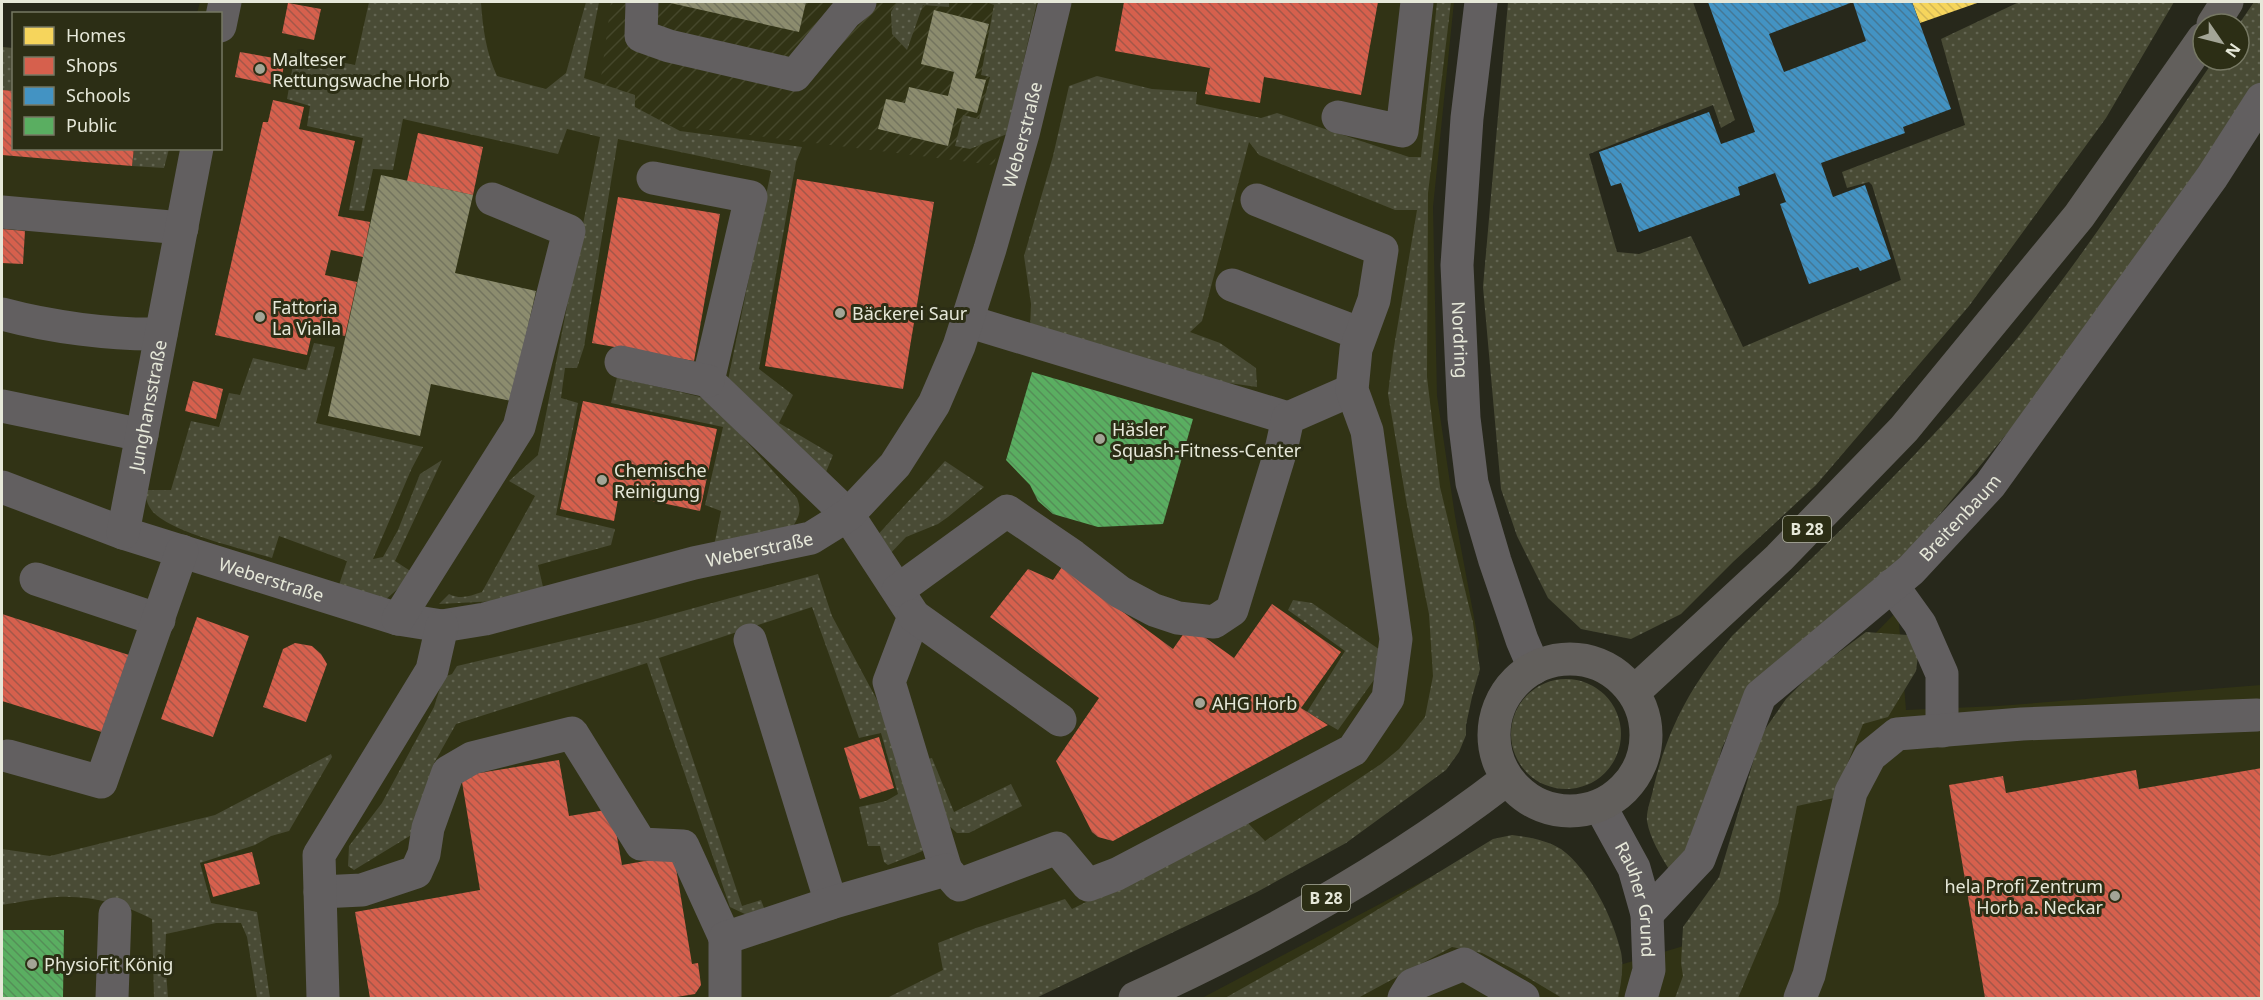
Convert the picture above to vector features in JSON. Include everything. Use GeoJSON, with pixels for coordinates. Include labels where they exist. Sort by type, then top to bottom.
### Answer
{"type":"FeatureCollection","features":[{"type":"Feature","properties":{"kind":"main road","name":"B 28"},"geometry":{"type":"LineString","coordinates":[[1634,692],[1779,558],[1904,429],[2079,216],[2191,56]]}},
{"type":"Feature","properties":{"kind":"main road"},"geometry":{"type":"LineString","coordinates":[[1554,660],[1584,660],[1612,671],[1634,692],[1641,705],[1647,734],[1642,764],[1626,789],[1600,806],[1571,812],[1542,807],[1528,800],[1507,779],[1495,751],[1494,722],[1506,694],[1534,668],[1554,660]]}},
{"type":"Feature","properties":{"kind":"main road","name":"B 28"},"geometry":{"type":"LineString","coordinates":[[1135,999],[1229,954],[1367,875],[1507,779]]}},
{"type":"Feature","properties":{"kind":"street"},"geometry":{"type":"LineString","coordinates":[[642,2],[641,36],[669,46],[795,75],[846,13],[860,2]]}},
{"type":"Feature","properties":{"kind":"street","name":"Weberstraße"},"geometry":{"type":"LineString","coordinates":[[123,533],[398,619],[442,626],[485,619],[694,563],[811,538],[848,515],[895,465],[934,404],[967,321],[990,249],[1023,134],[1055,2]]}},
{"type":"Feature","properties":{"kind":"street"},"geometry":{"type":"LineString","coordinates":[[1338,117],[1402,130],[1417,2]]}},
{"type":"Feature","properties":{"kind":"street","name":"Nordring"},"geometry":{"type":"LineString","coordinates":[[1481,2],[1467,118],[1457,265],[1464,418],[1472,483],[1495,561],[1534,668]]}},
{"type":"Feature","properties":{"kind":"street","name":"Breitenbaum"},"geometry":{"type":"LineString","coordinates":[[1647,914],[1699,859],[1760,696],[1911,570],[1990,485],[2212,177],[2262,99]]}},
{"type":"Feature","properties":{"kind":"street","name":"Junghansstraße"},"geometry":{"type":"LineString","coordinates":[[123,533],[197,150]]}},
{"type":"Feature","properties":{"kind":"street"},"geometry":{"type":"LineString","coordinates":[[653,178],[751,197],[708,381]]}},
{"type":"Feature","properties":{"kind":"street"},"geometry":{"type":"LineString","coordinates":[[398,619],[519,426],[569,231],[492,199]]}},
{"type":"Feature","properties":{"kind":"street"},"geometry":{"type":"LineString","coordinates":[[1257,200],[1382,250],[1374,300],[1356,349],[1352,390],[1367,431],[1396,639],[1388,698],[1353,750],[1117,874],[1088,885],[1057,848],[959,885],[946,870],[889,682],[906,603],[1007,511],[1073,556],[1120,592],[1154,610],[1178,618],[1214,622],[1232,610],[1281,450],[1288,418]]}},
{"type":"Feature","properties":{"kind":"street"},"geometry":{"type":"LineString","coordinates":[[2,212],[182,228]]}},
{"type":"Feature","properties":{"kind":"street"},"geometry":{"type":"LineString","coordinates":[[1232,285],[1361,334]]}},
{"type":"Feature","properties":{"kind":"street"},"geometry":{"type":"LineString","coordinates":[[2,314],[20,319],[127,334],[161,334]]}},
{"type":"Feature","properties":{"kind":"street"},"geometry":{"type":"LineString","coordinates":[[967,321],[1288,418],[1352,390]]}},
{"type":"Feature","properties":{"kind":"street"},"geometry":{"type":"LineString","coordinates":[[621,362],[708,381],[848,515],[906,603],[1059,720]]}},
{"type":"Feature","properties":{"kind":"street"},"geometry":{"type":"LineString","coordinates":[[2,406],[142,435]]}},
{"type":"Feature","properties":{"kind":"street"},"geometry":{"type":"LineString","coordinates":[[2,487],[123,533]]}},
{"type":"Feature","properties":{"kind":"street"},"geometry":{"type":"LineString","coordinates":[[8,756],[101,782],[182,551]]}},
{"type":"Feature","properties":{"kind":"street"},"geometry":{"type":"LineString","coordinates":[[36,579],[159,620]]}},
{"type":"Feature","properties":{"kind":"street"},"geometry":{"type":"LineString","coordinates":[[1892,585],[1920,624],[1942,674],[1942,730]]}},
{"type":"Feature","properties":{"kind":"street"},"geometry":{"type":"LineString","coordinates":[[324,999],[319,855],[432,670],[442,626]]}},
{"type":"Feature","properties":{"kind":"street"},"geometry":{"type":"LineString","coordinates":[[750,640],[831,903]]}},
{"type":"Feature","properties":{"kind":"street"},"geometry":{"type":"LineString","coordinates":[[1800,999],[1809,975],[1851,792],[1870,756],[1897,734],[2022,724],[2257,715]]}},
{"type":"Feature","properties":{"kind":"street"},"geometry":{"type":"LineString","coordinates":[[320,892],[362,890],[416,872],[424,854],[428,828],[448,772],[472,758],[572,733],[641,844],[683,846],[725,938],[725,999]]}},
{"type":"Feature","properties":{"kind":"street","name":"Rauher Grund"},"geometry":{"type":"LineString","coordinates":[[1600,806],[1634,868],[1647,914],[1649,970],[1641,999]]}},
{"type":"Feature","properties":{"kind":"street"},"geometry":{"type":"LineString","coordinates":[[725,938],[831,903],[946,870]]}},
{"type":"Feature","properties":{"kind":"street"},"geometry":{"type":"LineString","coordinates":[[112,999],[116,914]]}},
{"type":"Feature","properties":{"kind":"street"},"geometry":{"type":"LineString","coordinates":[[1404,999],[1412,985],[1464,964],[1523,999]]}},
{"type":"Feature","properties":{"kind":"shaded area"},"geometry":{"type":"Polygon","coordinates":[[[200,2],[1454,2],[1433,207],[1437,396],[1455,516],[1479,644],[1475,676],[1434,762],[977,998],[2,998],[2,47],[12,48],[12,150],[222,150],[222,12],[197,12],[200,2]]]}},
{"type":"Feature","properties":{"kind":"shaded area"},"geometry":{"type":"Polygon","coordinates":[[[369,2],[481,3],[486,40],[497,76],[546,89],[566,73],[586,2],[599,2],[584,78],[635,95],[635,107],[680,131],[802,147],[796,162],[759,369],[793,395],[779,423],[833,455],[824,477],[728,380],[771,171],[618,139],[584,347],[577,368],[565,368],[561,398],[578,403],[556,515],[615,529],[611,545],[538,565],[543,587],[496,601],[439,604],[449,594],[462,597],[482,592],[535,496],[509,481],[538,455],[600,137],[567,129],[558,154],[403,119],[393,170],[373,169],[364,211],[349,210],[363,138],[307,126],[310,106],[287,99],[295,53],[355,65],[369,2]]]}},
{"type":"Feature","properties":{"kind":"shaded area"},"geometry":{"type":"Polygon","coordinates":[[[611,2],[1031,2],[994,165],[596,116],[611,2]]]}},
{"type":"Feature","properties":{"kind":"shaded area"},"geometry":{"type":"Polygon","coordinates":[[[897,2],[949,2],[949,7],[923,5],[907,50],[892,34],[891,12],[897,2]]]}},
{"type":"Feature","properties":{"kind":"shaded area"},"geometry":{"type":"Polygon","coordinates":[[[986,2],[1037,2],[1007,134],[970,149],[955,146],[963,115],[979,119],[990,77],[981,75],[994,5],[986,2]]]}},
{"type":"Feature","properties":{"kind":"shaded area"},"geometry":{"type":"Polygon","coordinates":[[[1437,2],[1451,2],[1428,193],[1427,377],[1440,487],[1473,623],[1480,669],[1466,725],[1466,735],[1459,752],[1446,770],[1346,843],[1257,892],[1036,998],[887,998],[943,970],[938,943],[1065,899],[1072,909],[1247,822],[1265,841],[1381,764],[1399,749],[1425,717],[1433,676],[1429,614],[1388,394],[1417,210],[1395,210],[1259,155],[1249,142],[1202,321],[1190,332],[1220,343],[1256,368],[1257,387],[1215,381],[1030,330],[1031,304],[1024,256],[1053,156],[1069,86],[1097,76],[1152,89],[1197,92],[1196,104],[1261,118],[1277,113],[1409,157],[1421,157],[1437,2]]]}},
{"type":"Feature","properties":{"kind":"shaded area"},"geometry":{"type":"Polygon","coordinates":[[[1508,2],[1693,2],[1735,120],[1721,128],[1713,105],[1589,154],[1617,252],[1639,254],[1691,236],[1743,347],[1901,280],[1872,185],[1869,182],[1847,188],[1842,172],[1965,125],[1941,39],[2019,2],[2174,2],[2106,118],[1969,306],[1816,485],[1681,614],[1631,639],[1581,629],[1548,598],[1517,536],[1501,489],[1483,287],[1508,2]]]}},
{"type":"Feature","properties":{"kind":"shaded area"},"geometry":{"type":"Polygon","coordinates":[[[2254,2],[2261,2],[2261,81],[2184,201],[2083,342],[1900,562],[1743,702],[1722,748],[1692,855],[1670,871],[1651,834],[1647,821],[1648,810],[1666,747],[1693,689],[1732,636],[1903,466],[1969,396],[2000,359],[2084,250],[2206,72],[2251,72],[2251,12],[2247,12],[2254,2]]]}},
{"type":"Feature","properties":{"kind":"shaded area"},"geometry":{"type":"Polygon","coordinates":[[[2,47],[12,48],[12,91],[2,90],[2,47]]]}},
{"type":"Feature","properties":{"kind":"shaded area"},"geometry":{"type":"Polygon","coordinates":[[[134,150],[169,150],[164,168],[132,166],[134,150]]]}},
{"type":"Feature","properties":{"kind":"shaded area"},"geometry":{"type":"Polygon","coordinates":[[[314,343],[335,347],[316,423],[423,447],[373,559],[383,557],[398,530],[420,474],[442,460],[395,561],[415,574],[385,600],[339,585],[347,561],[279,536],[272,558],[209,540],[163,520],[153,512],[146,499],[145,490],[171,490],[191,421],[219,427],[229,393],[240,395],[253,358],[306,370],[314,343]]]}},
{"type":"Feature","properties":{"kind":"shaded area"},"geometry":{"type":"Polygon","coordinates":[[[617,377],[709,399],[797,498],[799,514],[791,529],[714,546],[721,511],[705,505],[723,427],[611,403],[617,377]]]}},
{"type":"Feature","properties":{"kind":"shaded area"},"geometry":{"type":"Polygon","coordinates":[[[945,461],[984,487],[938,524],[906,537],[887,557],[874,539],[945,461]]]}},
{"type":"Feature","properties":{"kind":"shaded area"},"geometry":{"type":"Polygon","coordinates":[[[818,574],[832,616],[877,700],[925,850],[888,865],[884,862],[880,846],[868,846],[859,807],[886,801],[898,794],[881,733],[859,738],[812,607],[659,658],[742,906],[761,900],[764,908],[747,915],[730,907],[647,663],[456,724],[433,765],[429,789],[413,834],[354,870],[348,866],[349,846],[382,803],[434,707],[441,685],[457,666],[647,621],[818,574]]]}},
{"type":"Feature","properties":{"kind":"shaded area"},"geometry":{"type":"Polygon","coordinates":[[[1293,600],[1312,603],[1383,652],[1376,677],[1338,730],[1307,712],[1345,651],[1288,610],[1293,600]]]}},
{"type":"Feature","properties":{"kind":"shaded area"},"geometry":{"type":"Polygon","coordinates":[[[1898,610],[1906,710],[1998,706],[2261,685],[2261,998],[1202,998],[1463,860],[1613,967],[1697,942],[1777,735],[1898,610]]]}},
{"type":"Feature","properties":{"kind":"shaded area"},"geometry":{"type":"Polygon","coordinates":[[[1866,632],[1907,635],[1918,656],[1916,671],[1888,717],[1863,724],[1834,798],[1797,806],[1778,904],[1738,998],[1675,998],[1683,976],[1681,963],[1683,927],[1719,877],[1761,735],[1786,699],[1814,671],[1866,632]]]}},
{"type":"Feature","properties":{"kind":"shaded area"},"geometry":{"type":"Polygon","coordinates":[[[1566,679],[1587,683],[1605,695],[1617,713],[1621,734],[1617,755],[1605,773],[1587,785],[1566,789],[1545,785],[1527,773],[1515,755],[1511,734],[1515,713],[1527,695],[1545,683],[1566,679]]]}},
{"type":"Feature","properties":{"kind":"shaded area"},"geometry":{"type":"Polygon","coordinates":[[[331,754],[332,757],[289,831],[200,863],[211,903],[257,912],[270,998],[257,998],[247,937],[241,923],[216,923],[166,934],[168,998],[154,998],[152,919],[118,905],[81,897],[30,900],[2,905],[2,849],[50,856],[215,815],[331,754]]]}},
{"type":"Feature","properties":{"kind":"shaded area"},"geometry":{"type":"Polygon","coordinates":[[[932,758],[954,812],[1011,784],[1022,806],[969,833],[957,833],[944,821],[927,759],[932,758]]]}},
{"type":"Feature","properties":{"kind":"shaded area"},"geometry":{"type":"Polygon","coordinates":[[[1512,835],[1544,841],[1556,846],[1572,858],[1591,882],[1606,910],[1621,952],[1622,969],[1618,998],[1562,998],[1482,953],[1452,947],[1358,998],[1225,998],[1323,943],[1493,839],[1512,835]]]}},
{"type":"Feature","properties":{"kind":"building: Homes"},"geometry":{"type":"Polygon","coordinates":[[[1912,2],[1980,2],[1920,23],[1912,2]]]}},
{"type":"Feature","properties":{"kind":"building: Shops"},"geometry":{"type":"Polygon","coordinates":[[[1124,2],[1378,2],[1361,95],[1264,77],[1260,103],[1205,94],[1210,68],[1115,51],[1124,2]]]}},
{"type":"Feature","properties":{"kind":"building: Shops"},"geometry":{"type":"Polygon","coordinates":[[[288,3],[321,9],[314,40],[282,33],[288,3]]]}},
{"type":"Feature","properties":{"kind":"building: Shops","name":"Malteser Rettungswache Horb"},"geometry":{"type":"Polygon","coordinates":[[[240,52],[285,60],[280,86],[235,77],[240,52]]]}},
{"type":"Feature","properties":{"kind":"building: Shops"},"geometry":{"type":"Polygon","coordinates":[[[2,90],[12,91],[12,150],[134,150],[132,166],[2,155],[2,90]]]}},
{"type":"Feature","properties":{"kind":"building: Shops"},"geometry":{"type":"Polygon","coordinates":[[[273,100],[304,107],[299,129],[355,141],[338,216],[370,222],[363,257],[331,250],[325,275],[357,282],[345,336],[313,329],[307,355],[215,335],[263,122],[268,122],[273,100]]]}},
{"type":"Feature","properties":{"kind":"building: Shops"},"geometry":{"type":"Polygon","coordinates":[[[418,133],[483,147],[473,195],[407,181],[418,133]]]}},
{"type":"Feature","properties":{"kind":"building: Shops"},"geometry":{"type":"Polygon","coordinates":[[[797,179],[934,202],[903,389],[765,366],[797,179]]]}},
{"type":"Feature","properties":{"kind":"building: Shops"},"geometry":{"type":"Polygon","coordinates":[[[618,197],[720,214],[694,361],[592,343],[618,197]]]}},
{"type":"Feature","properties":{"kind":"building: Shops"},"geometry":{"type":"Polygon","coordinates":[[[2,229],[25,231],[23,264],[2,263],[2,229]]]}},
{"type":"Feature","properties":{"kind":"building: Shops"},"geometry":{"type":"Polygon","coordinates":[[[193,381],[223,389],[216,419],[185,411],[193,381]]]}},
{"type":"Feature","properties":{"kind":"building: Shops"},"geometry":{"type":"Polygon","coordinates":[[[583,401],[717,429],[700,511],[619,494],[614,521],[560,509],[583,401]]]}},
{"type":"Feature","properties":{"kind":"building: Shops","name":"AHG Horb"},"geometry":{"type":"Polygon","coordinates":[[[1062,567],[1173,649],[1189,626],[1234,658],[1272,604],[1341,652],[1301,708],[1328,725],[1113,841],[1098,837],[1092,832],[1056,761],[1099,698],[990,617],[1028,569],[1053,580],[1062,567]]]}},
{"type":"Feature","properties":{"kind":"building: Shops"},"geometry":{"type":"Polygon","coordinates":[[[2,614],[129,655],[105,733],[2,701],[2,614]]]}},
{"type":"Feature","properties":{"kind":"building: Shops"},"geometry":{"type":"Polygon","coordinates":[[[197,617],[249,636],[213,737],[161,719],[197,617]]]}},
{"type":"Feature","properties":{"kind":"building: Shops"},"geometry":{"type":"Polygon","coordinates":[[[295,643],[312,646],[327,664],[306,722],[263,707],[283,649],[295,643]]]}},
{"type":"Feature","properties":{"kind":"building: Shops"},"geometry":{"type":"Polygon","coordinates":[[[879,737],[894,788],[860,799],[844,748],[879,737]]]}},
{"type":"Feature","properties":{"kind":"building: Shops"},"geometry":{"type":"Polygon","coordinates":[[[559,760],[569,816],[612,809],[622,865],[674,856],[692,964],[698,963],[701,985],[695,994],[670,998],[370,998],[355,912],[480,890],[461,776],[559,760]]]}},
{"type":"Feature","properties":{"kind":"building: Shops","name":"hela Profi Zentrum Horb a. Neckar"},"geometry":{"type":"Polygon","coordinates":[[[2262,768],[2262,998],[1985,998],[1949,785],[2003,776],[2006,793],[2136,770],[2139,789],[2262,768]]]}},
{"type":"Feature","properties":{"kind":"building: Shops"},"geometry":{"type":"Polygon","coordinates":[[[252,852],[260,884],[213,897],[204,864],[252,852]]]}},
{"type":"Feature","properties":{"kind":"building: Schools"},"geometry":{"type":"Polygon","coordinates":[[[1708,2],[1853,2],[1912,2],[1951,109],[1903,127],[1905,133],[1821,163],[1833,197],[1865,185],[1891,259],[1860,271],[1858,267],[1809,284],[1780,204],[1786,202],[1775,173],[1738,187],[1740,195],[1639,232],[1621,183],[1611,186],[1599,152],[1709,112],[1721,144],[1755,132],[1708,2]],[[1853,2],[1769,34],[1784,72],[1866,41],[1853,2]]]}},
{"type":"Feature","properties":{"kind":"building: Public","name":"Häsler Squash-Fitness-Center"},"geometry":{"type":"Polygon","coordinates":[[[1032,372],[1193,419],[1163,524],[1098,527],[1053,514],[1038,501],[1030,485],[1006,460],[1032,372]]]}},
{"type":"Feature","properties":{"kind":"building: Public","name":"PhysioFit König"},"geometry":{"type":"Polygon","coordinates":[[[2,930],[64,930],[63,998],[2,998],[2,930]]]}},
{"type":"Feature","properties":{"kind":"building: Industry"},"geometry":{"type":"Polygon","coordinates":[[[666,2],[806,2],[799,32],[666,2]]]}},
{"type":"Feature","properties":{"kind":"building: Industry"},"geometry":{"type":"Polygon","coordinates":[[[934,10],[989,24],[975,78],[986,80],[977,113],[957,108],[948,146],[878,129],[886,99],[905,103],[909,87],[948,96],[954,72],[921,64],[934,10]]]}},
{"type":"Feature","properties":{"kind":"building: Industry"},"geometry":{"type":"Polygon","coordinates":[[[381,175],[473,195],[455,273],[536,291],[511,401],[431,384],[420,436],[328,416],[381,175]]]}},
{"type":"Feature","properties":{"kind":"place","name":"Malteser Rettungswache Horb"},"geometry":{"type":"Point","coordinates":[260,69]}},
{"type":"Feature","properties":{"kind":"place","name":"Bäckerei Saur"},"geometry":{"type":"Point","coordinates":[840,313]}},
{"type":"Feature","properties":{"kind":"place","name":"Fattoria La Vialla"},"geometry":{"type":"Point","coordinates":[260,317]}},
{"type":"Feature","properties":{"kind":"place","name":"Häsler Squash-Fitness-Center"},"geometry":{"type":"Point","coordinates":[1100,439]}},
{"type":"Feature","properties":{"kind":"place","name":"Chemische Reinigung"},"geometry":{"type":"Point","coordinates":[602,480]}},
{"type":"Feature","properties":{"kind":"place","name":"AHG Horb"},"geometry":{"type":"Point","coordinates":[1200,703]}},
{"type":"Feature","properties":{"kind":"place","name":"hela Profi Zentrum Horb a. Neckar"},"geometry":{"type":"Point","coordinates":[2115,896]}},
{"type":"Feature","properties":{"kind":"place","name":"PhysioFit König"},"geometry":{"type":"Point","coordinates":[32,964]}}]}
